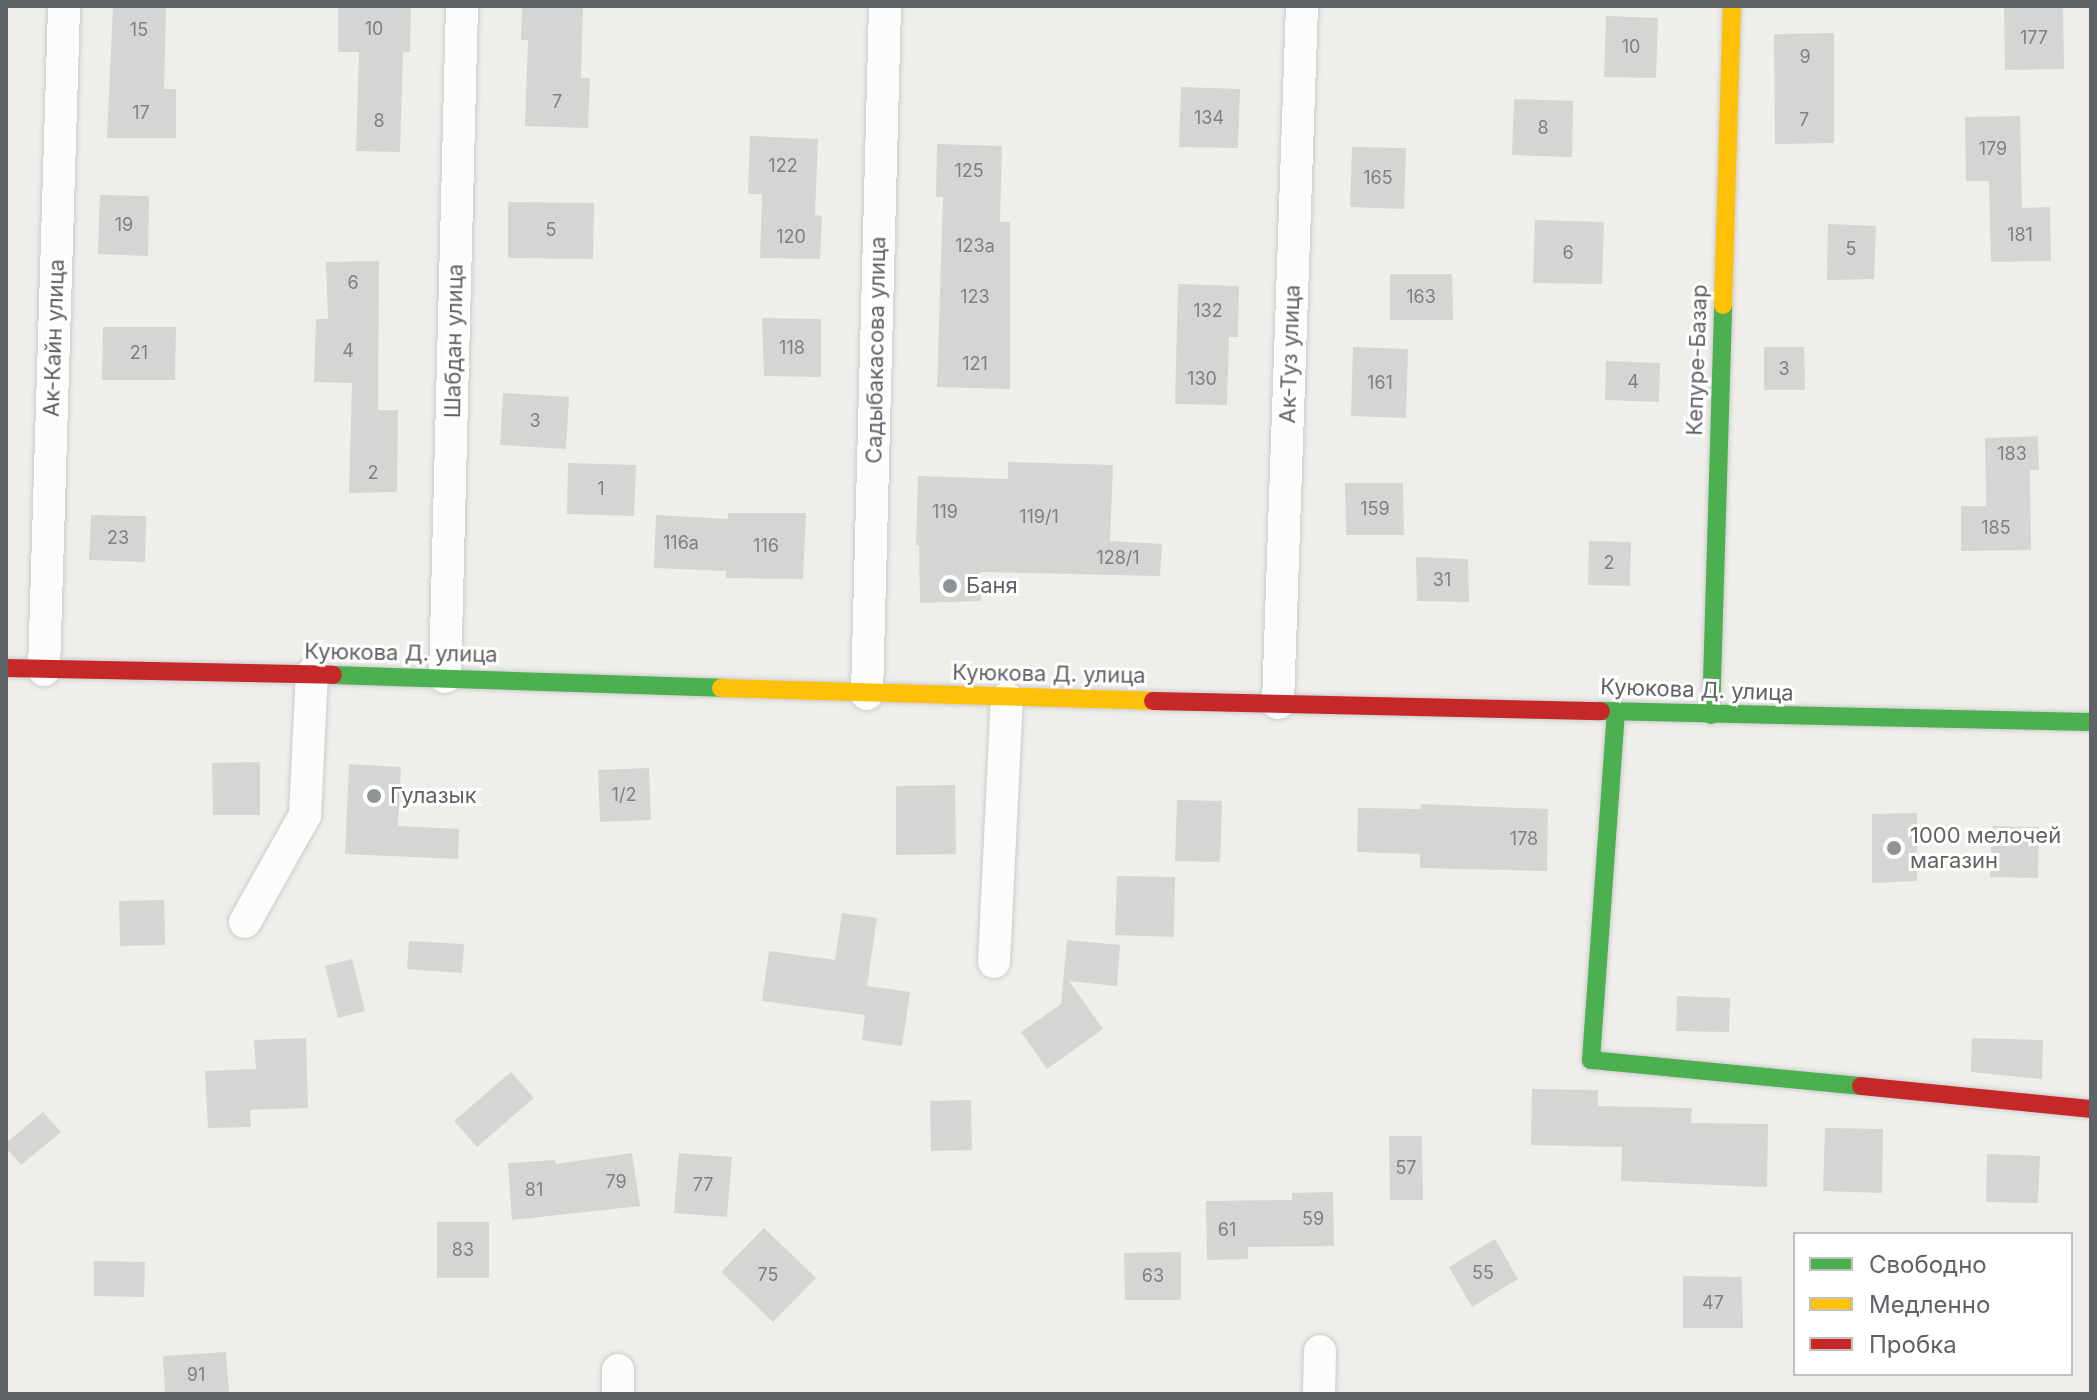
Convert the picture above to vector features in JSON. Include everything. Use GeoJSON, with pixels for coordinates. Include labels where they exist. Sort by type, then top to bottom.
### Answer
{"type":"FeatureCollection","features":[{"type":"Feature","properties":{"kind":"street","name":"Ак-Кайн улица"},"geometry":{"type":"LineString","coordinates":[[44,670],[64,6]]}},
{"type":"Feature","properties":{"kind":"street","name":"Шабдан улица"},"geometry":{"type":"LineString","coordinates":[[445,677],[462,6]]}},
{"type":"Feature","properties":{"kind":"street","name":"Садыбакасова улица"},"geometry":{"type":"LineString","coordinates":[[867,694],[885,6]]}},
{"type":"Feature","properties":{"kind":"street","name":"Ак-Туз улица"},"geometry":{"type":"LineString","coordinates":[[1278,703],[1302,6]]}},
{"type":"Feature","properties":{"kind":"street","name":"Кепуре-Базар"},"geometry":{"type":"LineString","coordinates":[[1711,715],[1732,6]]}},
{"type":"Feature","properties":{"kind":"street","name":"Куюкова Д. улица"},"geometry":{"type":"LineString","coordinates":[[6,668],[445,677],[1007,698],[2091,722]]}},
{"type":"Feature","properties":{"kind":"street"},"geometry":{"type":"LineString","coordinates":[[245,922],[305,815],[312,674]]}},
{"type":"Feature","properties":{"kind":"street"},"geometry":{"type":"LineString","coordinates":[[994,962],[1007,698]]}},
{"type":"Feature","properties":{"kind":"street"},"geometry":{"type":"LineString","coordinates":[[1616,711],[1591,1060],[2091,1109]]}},
{"type":"Feature","properties":{"kind":"street"},"geometry":{"type":"LineString","coordinates":[[1319,1394],[1320,1351]]}},
{"type":"Feature","properties":{"kind":"building"},"geometry":{"type":"Polygon","coordinates":[[[338,6],[411,6],[410,52],[403,52],[400,152],[356,151],[359,52],[338,52],[338,6]]]}},
{"type":"Feature","properties":{"kind":"building"},"geometry":{"type":"Polygon","coordinates":[[[522,6],[583,6],[581,78],[590,78],[588,128],[525,126],[528,40],[521,40],[522,6]]]}},
{"type":"Feature","properties":{"kind":"building"},"geometry":{"type":"Polygon","coordinates":[[[2063,6],[2064,69],[2005,70],[2004,7],[2063,6]]]}},
{"type":"Feature","properties":{"kind":"building"},"geometry":{"type":"Polygon","coordinates":[[[113,7],[166,8],[164,89],[176,89],[176,138],[107,138],[113,7]]]}},
{"type":"Feature","properties":{"kind":"building"},"geometry":{"type":"Polygon","coordinates":[[[1606,16],[1658,18],[1656,78],[1604,77],[1606,16]]]}},
{"type":"Feature","properties":{"kind":"building"},"geometry":{"type":"Polygon","coordinates":[[[1834,33],[1834,143],[1775,144],[1774,34],[1834,33]]]}},
{"type":"Feature","properties":{"kind":"building"},"geometry":{"type":"Polygon","coordinates":[[[1181,87],[1240,89],[1238,148],[1179,147],[1181,87]]]}},
{"type":"Feature","properties":{"kind":"building"},"geometry":{"type":"Polygon","coordinates":[[[1514,99],[1573,101],[1572,157],[1512,155],[1514,99]]]}},
{"type":"Feature","properties":{"kind":"building"},"geometry":{"type":"Polygon","coordinates":[[[2020,116],[2022,208],[2050,207],[2051,261],[1991,262],[1989,181],[1966,181],[1965,117],[2020,116]]]}},
{"type":"Feature","properties":{"kind":"building"},"geometry":{"type":"Polygon","coordinates":[[[750,136],[818,139],[815,215],[822,216],[820,259],[760,258],[762,194],[748,194],[750,136]]]}},
{"type":"Feature","properties":{"kind":"building"},"geometry":{"type":"Polygon","coordinates":[[[937,144],[1002,146],[1000,222],[1010,222],[1010,389],[937,387],[943,197],[936,197],[937,144]]]}},
{"type":"Feature","properties":{"kind":"building"},"geometry":{"type":"Polygon","coordinates":[[[1352,147],[1406,148],[1404,209],[1350,207],[1352,147]]]}},
{"type":"Feature","properties":{"kind":"building"},"geometry":{"type":"Polygon","coordinates":[[[100,195],[149,196],[148,256],[98,254],[100,195]]]}},
{"type":"Feature","properties":{"kind":"building"},"geometry":{"type":"Polygon","coordinates":[[[508,202],[594,203],[593,259],[508,258],[508,202]]]}},
{"type":"Feature","properties":{"kind":"building"},"geometry":{"type":"Polygon","coordinates":[[[1535,220],[1604,222],[1602,284],[1533,283],[1535,220]]]}},
{"type":"Feature","properties":{"kind":"building"},"geometry":{"type":"Polygon","coordinates":[[[1828,224],[1876,226],[1874,279],[1827,280],[1828,224]]]}},
{"type":"Feature","properties":{"kind":"building"},"geometry":{"type":"Polygon","coordinates":[[[379,261],[378,410],[398,410],[397,492],[349,493],[352,383],[314,382],[316,319],[328,319],[326,262],[379,261]]]}},
{"type":"Feature","properties":{"kind":"building"},"geometry":{"type":"Polygon","coordinates":[[[1390,274],[1452,274],[1453,320],[1390,320],[1390,274]]]}},
{"type":"Feature","properties":{"kind":"building"},"geometry":{"type":"Polygon","coordinates":[[[1178,284],[1239,286],[1238,337],[1229,337],[1227,405],[1175,404],[1178,284]]]}},
{"type":"Feature","properties":{"kind":"building"},"geometry":{"type":"Polygon","coordinates":[[[762,318],[821,319],[821,377],[764,376],[762,318]]]}},
{"type":"Feature","properties":{"kind":"building"},"geometry":{"type":"Polygon","coordinates":[[[103,327],[176,327],[175,380],[102,380],[103,327]]]}},
{"type":"Feature","properties":{"kind":"building"},"geometry":{"type":"Polygon","coordinates":[[[1353,347],[1408,349],[1406,418],[1351,416],[1353,347]]]}},
{"type":"Feature","properties":{"kind":"building"},"geometry":{"type":"Polygon","coordinates":[[[1764,347],[1804,347],[1805,390],[1764,390],[1764,347]]]}},
{"type":"Feature","properties":{"kind":"building"},"geometry":{"type":"Polygon","coordinates":[[[1606,361],[1660,363],[1659,402],[1605,400],[1606,361]]]}},
{"type":"Feature","properties":{"kind":"building"},"geometry":{"type":"Polygon","coordinates":[[[503,393],[569,397],[566,449],[500,445],[503,393]]]}},
{"type":"Feature","properties":{"kind":"building"},"geometry":{"type":"Polygon","coordinates":[[[2038,436],[2039,470],[2030,470],[2031,550],[1961,551],[1961,506],[1986,506],[1985,438],[2038,436]]]}},
{"type":"Feature","properties":{"kind":"building"},"geometry":{"type":"Polygon","coordinates":[[[1008,462],[1113,465],[1110,541],[1162,544],[1160,576],[980,572],[981,601],[920,603],[919,545],[916,545],[918,476],[1008,479],[1008,462]]]}},
{"type":"Feature","properties":{"kind":"building"},"geometry":{"type":"Polygon","coordinates":[[[568,463],[636,465],[634,516],[567,514],[568,463]]]}},
{"type":"Feature","properties":{"kind":"building"},"geometry":{"type":"Polygon","coordinates":[[[1345,483],[1403,483],[1404,535],[1346,535],[1345,483]]]}},
{"type":"Feature","properties":{"kind":"building"},"geometry":{"type":"Polygon","coordinates":[[[728,513],[806,513],[803,579],[726,578],[726,571],[654,568],[656,515],[728,519],[728,513]]]}},
{"type":"Feature","properties":{"kind":"building"},"geometry":{"type":"Polygon","coordinates":[[[91,515],[146,516],[145,562],[89,560],[91,515]]]}},
{"type":"Feature","properties":{"kind":"building"},"geometry":{"type":"Polygon","coordinates":[[[1589,541],[1631,542],[1630,586],[1588,585],[1589,541]]]}},
{"type":"Feature","properties":{"kind":"building"},"geometry":{"type":"Polygon","coordinates":[[[1416,557],[1468,559],[1469,602],[1417,601],[1416,557]]]}},
{"type":"Feature","properties":{"kind":"building"},"geometry":{"type":"Polygon","coordinates":[[[260,762],[260,815],[213,815],[212,763],[260,762]]]}},
{"type":"Feature","properties":{"kind":"building","name":"Гулазык"},"geometry":{"type":"Polygon","coordinates":[[[349,764],[401,767],[398,826],[459,829],[458,859],[345,854],[349,764]]]}},
{"type":"Feature","properties":{"kind":"building"},"geometry":{"type":"Polygon","coordinates":[[[649,768],[651,820],[600,822],[598,770],[649,768]]]}},
{"type":"Feature","properties":{"kind":"building"},"geometry":{"type":"Polygon","coordinates":[[[955,785],[956,854],[896,855],[896,786],[955,785]]]}},
{"type":"Feature","properties":{"kind":"building"},"geometry":{"type":"Polygon","coordinates":[[[1177,800],[1222,801],[1220,862],[1175,861],[1177,800]]]}},
{"type":"Feature","properties":{"kind":"building"},"geometry":{"type":"Polygon","coordinates":[[[1421,804],[1548,809],[1547,871],[1420,868],[1420,854],[1357,852],[1358,808],[1421,809],[1421,804]]]}},
{"type":"Feature","properties":{"kind":"building","name":"1000 мелочей магазин"},"geometry":{"type":"Polygon","coordinates":[[[1917,813],[1917,881],[1872,883],[1872,814],[1917,813]]]}},
{"type":"Feature","properties":{"kind":"building"},"geometry":{"type":"Polygon","coordinates":[[[1992,826],[2039,827],[2038,878],[1990,877],[1992,826]]]}},
{"type":"Feature","properties":{"kind":"building"},"geometry":{"type":"Polygon","coordinates":[[[1117,876],[1175,877],[1174,937],[1115,935],[1117,876]]]}},
{"type":"Feature","properties":{"kind":"building"},"geometry":{"type":"Polygon","coordinates":[[[164,900],[165,945],[120,946],[119,901],[164,900]]]}},
{"type":"Feature","properties":{"kind":"building"},"geometry":{"type":"Polygon","coordinates":[[[842,913],[877,918],[867,986],[910,992],[902,1046],[862,1040],[865,1015],[762,1001],[769,951],[835,960],[842,913]]]}},
{"type":"Feature","properties":{"kind":"building"},"geometry":{"type":"Polygon","coordinates":[[[1067,940],[1120,945],[1117,986],[1069,981],[1103,1029],[1047,1069],[1021,1032],[1061,1004],[1067,940]]]}},
{"type":"Feature","properties":{"kind":"building"},"geometry":{"type":"Polygon","coordinates":[[[409,941],[464,944],[462,973],[407,969],[409,941]]]}},
{"type":"Feature","properties":{"kind":"building"},"geometry":{"type":"Polygon","coordinates":[[[352,959],[365,1011],[338,1018],[325,966],[352,959]]]}},
{"type":"Feature","properties":{"kind":"building"},"geometry":{"type":"Polygon","coordinates":[[[1677,996],[1730,998],[1729,1032],[1676,1031],[1677,996]]]}},
{"type":"Feature","properties":{"kind":"building"},"geometry":{"type":"Polygon","coordinates":[[[306,1038],[308,1108],[250,1110],[251,1127],[208,1128],[205,1071],[256,1069],[254,1040],[306,1038]]]}},
{"type":"Feature","properties":{"kind":"building"},"geometry":{"type":"Polygon","coordinates":[[[1972,1038],[2043,1040],[2042,1079],[1971,1072],[1972,1038]]]}},
{"type":"Feature","properties":{"kind":"building"},"geometry":{"type":"Polygon","coordinates":[[[511,1072],[534,1098],[477,1147],[454,1121],[511,1072]]]}},
{"type":"Feature","properties":{"kind":"building"},"geometry":{"type":"Polygon","coordinates":[[[1532,1089],[1598,1090],[1598,1106],[1692,1108],[1691,1123],[1768,1124],[1767,1187],[1621,1181],[1622,1147],[1531,1145],[1532,1089]]]}},
{"type":"Feature","properties":{"kind":"building"},"geometry":{"type":"Polygon","coordinates":[[[971,1100],[972,1150],[931,1151],[930,1101],[971,1100]]]}},
{"type":"Feature","properties":{"kind":"building"},"geometry":{"type":"Polygon","coordinates":[[[43,1112],[61,1132],[21,1165],[6,1148],[6,1143],[43,1112]]]}},
{"type":"Feature","properties":{"kind":"building"},"geometry":{"type":"Polygon","coordinates":[[[1825,1128],[1883,1129],[1882,1193],[1823,1191],[1825,1128]]]}},
{"type":"Feature","properties":{"kind":"building"},"geometry":{"type":"Polygon","coordinates":[[[1389,1136],[1422,1136],[1423,1200],[1390,1200],[1389,1136]]]}},
{"type":"Feature","properties":{"kind":"building"},"geometry":{"type":"Polygon","coordinates":[[[632,1153],[640,1206],[512,1220],[508,1163],[555,1160],[556,1164],[632,1153]]]}},
{"type":"Feature","properties":{"kind":"building"},"geometry":{"type":"Polygon","coordinates":[[[679,1153],[732,1157],[727,1217],[674,1213],[679,1153]]]}},
{"type":"Feature","properties":{"kind":"building"},"geometry":{"type":"Polygon","coordinates":[[[1987,1154],[2040,1156],[2038,1203],[1986,1202],[1987,1154]]]}},
{"type":"Feature","properties":{"kind":"building"},"geometry":{"type":"Polygon","coordinates":[[[1333,1192],[1334,1246],[1248,1247],[1248,1259],[1207,1260],[1206,1201],[1292,1200],[1292,1193],[1333,1192]]]}},
{"type":"Feature","properties":{"kind":"building"},"geometry":{"type":"Polygon","coordinates":[[[437,1222],[489,1222],[489,1278],[437,1278],[437,1222]]]}},
{"type":"Feature","properties":{"kind":"building"},"geometry":{"type":"Polygon","coordinates":[[[764,1228],[816,1278],[773,1322],[721,1272],[764,1228]]]}},
{"type":"Feature","properties":{"kind":"building"},"geometry":{"type":"Polygon","coordinates":[[[1495,1239],[1518,1279],[1472,1307],[1449,1267],[1495,1239]]]}},
{"type":"Feature","properties":{"kind":"building"},"geometry":{"type":"Polygon","coordinates":[[[1181,1252],[1181,1300],[1125,1300],[1124,1253],[1181,1252]]]}},
{"type":"Feature","properties":{"kind":"building"},"geometry":{"type":"Polygon","coordinates":[[[94,1261],[145,1262],[144,1297],[94,1296],[94,1261]]]}},
{"type":"Feature","properties":{"kind":"building"},"geometry":{"type":"Polygon","coordinates":[[[1683,1276],[1742,1277],[1743,1328],[1683,1328],[1683,1276]]]}},
{"type":"Feature","properties":{"kind":"building"},"geometry":{"type":"Polygon","coordinates":[[[226,1352],[229,1394],[165,1394],[163,1356],[226,1352]]]}},
{"type":"Feature","properties":{"kind":"traffic: fast"},"geometry":{"type":"LineString","coordinates":[[1711,715],[1723,305]]}},
{"type":"Feature","properties":{"kind":"traffic: fast"},"geometry":{"type":"LineString","coordinates":[[333,675],[721,688]]}},
{"type":"Feature","properties":{"kind":"traffic: fast"},"geometry":{"type":"LineString","coordinates":[[1601,711],[2091,722]]}},
{"type":"Feature","properties":{"kind":"traffic: fast"},"geometry":{"type":"LineString","coordinates":[[1616,711],[1591,1060],[1861,1086]]}},
{"type":"Feature","properties":{"kind":"traffic: slow"},"geometry":{"type":"LineString","coordinates":[[1723,305],[1732,6]]}},
{"type":"Feature","properties":{"kind":"traffic: slow"},"geometry":{"type":"LineString","coordinates":[[721,688],[1153,701]]}},
{"type":"Feature","properties":{"kind":"traffic: jam"},"geometry":{"type":"LineString","coordinates":[[6,668],[333,675]]}},
{"type":"Feature","properties":{"kind":"traffic: jam"},"geometry":{"type":"LineString","coordinates":[[1153,701],[1601,711]]}},
{"type":"Feature","properties":{"kind":"traffic: jam"},"geometry":{"type":"LineString","coordinates":[[1861,1086],[2091,1109]]}},
{"type":"Feature","properties":{"kind":"place","name":"Баня"},"geometry":{"type":"Point","coordinates":[950,586]}},
{"type":"Feature","properties":{"kind":"place","name":"Гулазык"},"geometry":{"type":"Point","coordinates":[374,796]}},
{"type":"Feature","properties":{"kind":"place","name":"1000 мелочей магазин"},"geometry":{"type":"Point","coordinates":[1894,848]}}]}
